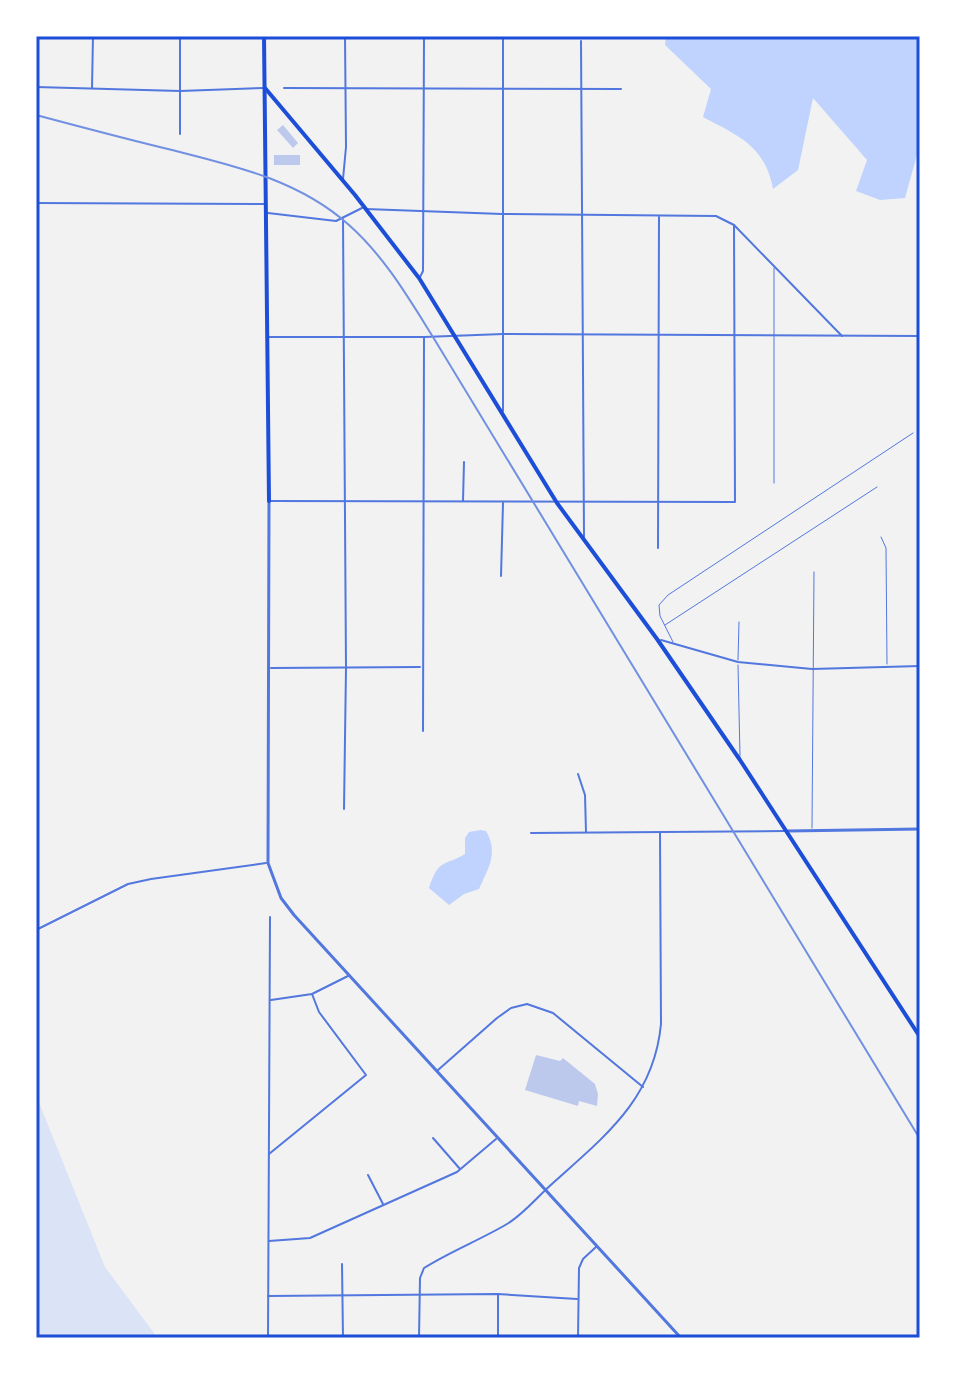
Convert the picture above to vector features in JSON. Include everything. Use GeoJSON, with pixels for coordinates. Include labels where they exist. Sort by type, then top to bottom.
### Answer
{"type":"FeatureCollection","features":[{"type":"Feature","properties":{"kind":"main road"},"geometry":{"type":"LineString","coordinates":[[264,36],[269,501]]}},
{"type":"Feature","properties":{"kind":"main road"},"geometry":{"type":"LineString","coordinates":[[265,88],[419,278],[557,503],[657,639],[740,760],[920,1037]]}},
{"type":"Feature","properties":{"kind":"street"},"geometry":{"type":"LineString","coordinates":[[92,89],[93,36]]}},
{"type":"Feature","properties":{"kind":"street"},"geometry":{"type":"LineString","coordinates":[[180,36],[180,134]]}},
{"type":"Feature","properties":{"kind":"street"},"geometry":{"type":"LineString","coordinates":[[343,182],[346,147],[345,36]]}},
{"type":"Feature","properties":{"kind":"street"},"geometry":{"type":"LineString","coordinates":[[419,278],[423,271],[425,212],[424,36]]}},
{"type":"Feature","properties":{"kind":"street"},"geometry":{"type":"LineString","coordinates":[[503,36],[503,416]]}},
{"type":"Feature","properties":{"kind":"street"},"geometry":{"type":"LineString","coordinates":[[581,41],[584,542]]}},
{"type":"Feature","properties":{"kind":"street"},"geometry":{"type":"LineString","coordinates":[[36,87],[180,91],[265,88]]}},
{"type":"Feature","properties":{"kind":"street"},"geometry":{"type":"LineString","coordinates":[[284,88],[621,89]]}},
{"type":"Feature","properties":{"kind":"street"},"geometry":{"type":"LineString","coordinates":[[36,203],[266,204]]}},
{"type":"Feature","properties":{"kind":"street"},"geometry":{"type":"LineString","coordinates":[[266,213],[326,220],[343,219],[364,208],[502,214],[716,216],[734,225],[843,337]]}},
{"type":"Feature","properties":{"kind":"street"},"geometry":{"type":"LineString","coordinates":[[658,548],[659,215]]}},
{"type":"Feature","properties":{"kind":"street"},"geometry":{"type":"LineString","coordinates":[[343,219],[344,809]]}},
{"type":"Feature","properties":{"kind":"street"},"geometry":{"type":"LineString","coordinates":[[681,1338],[281,898],[268,863],[269,501],[735,502],[734,225]]}},
{"type":"Feature","properties":{"kind":"street"},"geometry":{"type":"LineString","coordinates":[[266,337],[503,334],[920,336]]}},
{"type":"Feature","properties":{"kind":"street"},"geometry":{"type":"LineString","coordinates":[[423,731],[424,337]]}},
{"type":"Feature","properties":{"kind":"street"},"geometry":{"type":"LineString","coordinates":[[463,501],[464,462]]}},
{"type":"Feature","properties":{"kind":"street"},"geometry":{"type":"LineString","coordinates":[[501,576],[503,501]]}},
{"type":"Feature","properties":{"kind":"street"},"geometry":{"type":"LineString","coordinates":[[657,639],[738,662],[812,669],[920,666]]}},
{"type":"Feature","properties":{"kind":"street"},"geometry":{"type":"LineString","coordinates":[[269,668],[422,667]]}},
{"type":"Feature","properties":{"kind":"street"},"geometry":{"type":"LineString","coordinates":[[578,774],[585,795],[586,833]]}},
{"type":"Feature","properties":{"kind":"street"},"geometry":{"type":"LineString","coordinates":[[531,833],[920,829]]}},
{"type":"Feature","properties":{"kind":"street"},"geometry":{"type":"LineString","coordinates":[[419,1338],[418,1294],[424,1268],[509,1223],[627,1113],[643,1087],[659,1047],[661,1024],[660,833]]}},
{"type":"Feature","properties":{"kind":"street"},"geometry":{"type":"LineString","coordinates":[[36,930],[128,884],[268,863]]}},
{"type":"Feature","properties":{"kind":"street"},"geometry":{"type":"LineString","coordinates":[[268,1338],[270,917]]}},
{"type":"Feature","properties":{"kind":"street"},"geometry":{"type":"LineString","coordinates":[[269,1000],[312,994],[349,976]]}},
{"type":"Feature","properties":{"kind":"street"},"geometry":{"type":"LineString","coordinates":[[268,1155],[366,1075],[319,1012],[312,994]]}},
{"type":"Feature","properties":{"kind":"street"},"geometry":{"type":"LineString","coordinates":[[438,1071],[497,1018],[511,1008],[527,1004],[553,1013],[643,1087]]}},
{"type":"Feature","properties":{"kind":"street"},"geometry":{"type":"LineString","coordinates":[[433,1138],[461,1170]]}},
{"type":"Feature","properties":{"kind":"street"},"geometry":{"type":"LineString","coordinates":[[268,1241],[310,1238],[461,1170],[498,1138]]}},
{"type":"Feature","properties":{"kind":"street"},"geometry":{"type":"LineString","coordinates":[[368,1175],[383,1205]]}},
{"type":"Feature","properties":{"kind":"street"},"geometry":{"type":"LineString","coordinates":[[578,1338],[579,1268],[583,1259],[597,1246]]}},
{"type":"Feature","properties":{"kind":"street"},"geometry":{"type":"LineString","coordinates":[[342,1264],[343,1338]]}},
{"type":"Feature","properties":{"kind":"street"},"geometry":{"type":"LineString","coordinates":[[268,1296],[498,1294],[577,1299]]}},
{"type":"Feature","properties":{"kind":"street"},"geometry":{"type":"LineString","coordinates":[[498,1294],[498,1338]]}},
{"type":"Feature","properties":{"kind":"lane"},"geometry":{"type":"LineString","coordinates":[[774,265],[774,483]]}},
{"type":"Feature","properties":{"kind":"lane"},"geometry":{"type":"LineString","coordinates":[[674,644],[659,605],[668,595],[913,433]]}},
{"type":"Feature","properties":{"kind":"lane"},"geometry":{"type":"LineString","coordinates":[[665,625],[877,487]]}},
{"type":"Feature","properties":{"kind":"lane"},"geometry":{"type":"LineString","coordinates":[[881,537],[886,548],[887,667]]}},
{"type":"Feature","properties":{"kind":"lane"},"geometry":{"type":"LineString","coordinates":[[812,831],[814,572]]}},
{"type":"Feature","properties":{"kind":"lane"},"geometry":{"type":"LineString","coordinates":[[739,622],[740,760]]}},
{"type":"Feature","properties":{"kind":"shaded area"},"geometry":{"type":"Polygon","coordinates":[[[36,1095],[105,1267],[155,1338],[36,1338],[36,1095]]]}},
{"type":"Feature","properties":{"kind":"water"},"geometry":{"type":"Polygon","coordinates":[[[666,36],[920,36],[920,144],[905,198],[880,200],[856,191],[867,160],[813,98],[798,170],[773,189],[764,162],[757,152],[739,137],[703,117],[711,89],[665,45],[666,36]]]}},
{"type":"Feature","properties":{"kind":"water"},"geometry":{"type":"Polygon","coordinates":[[[486,831],[492,847],[486,875],[479,889],[464,894],[449,905],[429,888],[433,878],[439,867],[465,854],[465,838],[469,832],[486,831]]]}},
{"type":"Feature","properties":{"kind":"building"},"geometry":{"type":"Polygon","coordinates":[[[283,125],[298,143],[293,148],[277,130],[283,125]]]}},
{"type":"Feature","properties":{"kind":"building"},"geometry":{"type":"Polygon","coordinates":[[[274,155],[300,155],[300,165],[274,165],[274,155]]]}},
{"type":"Feature","properties":{"kind":"building"},"geometry":{"type":"Polygon","coordinates":[[[536,1055],[560,1061],[563,1058],[595,1084],[597,1106],[579,1101],[578,1106],[525,1090],[536,1055]]]}},
{"type":"Feature","properties":{"kind":"railway"},"geometry":{"type":"LineString","coordinates":[[36,115],[219,162],[265,177],[309,197],[362,237],[395,278],[433,337],[920,1139]]}}]}
